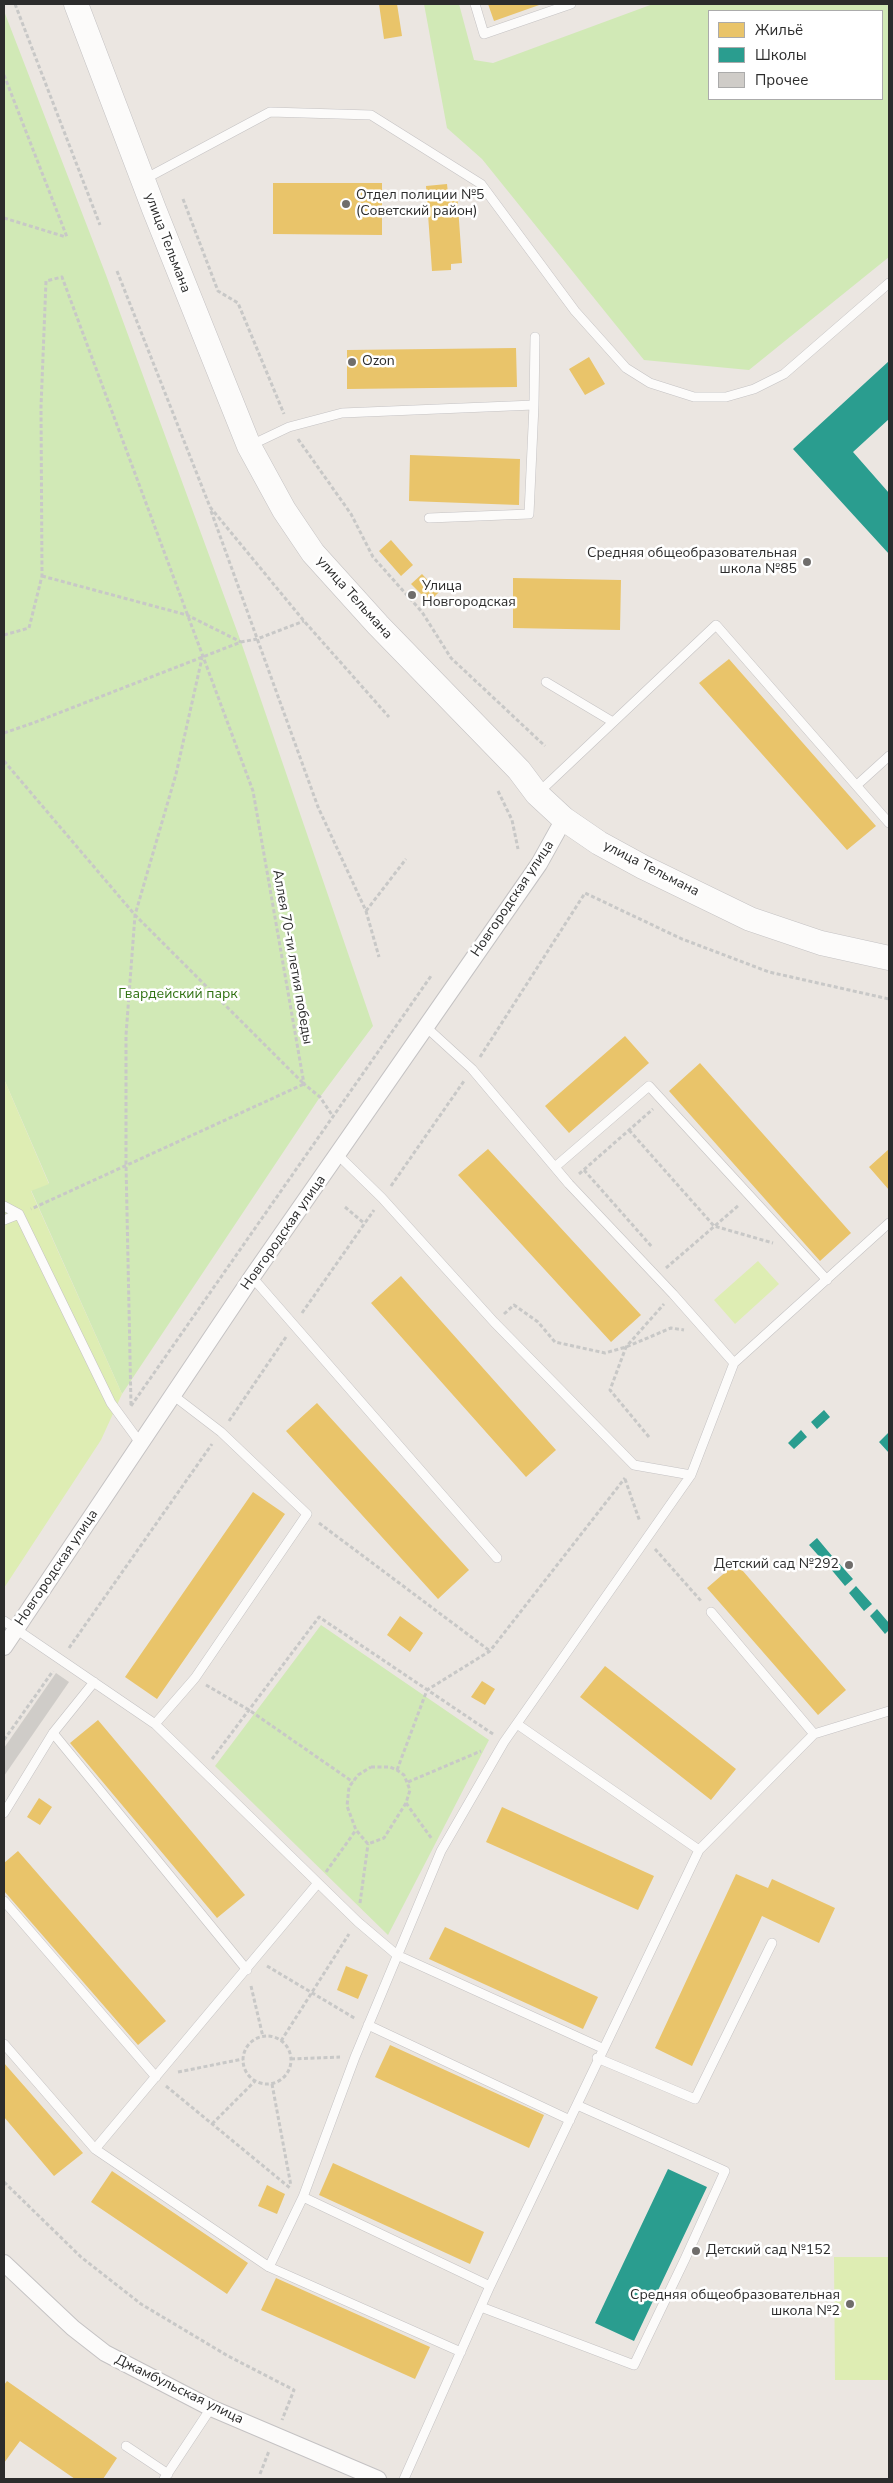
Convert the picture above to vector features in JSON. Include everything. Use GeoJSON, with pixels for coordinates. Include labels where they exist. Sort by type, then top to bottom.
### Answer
{"type":"FeatureCollection","features":[{"type":"Feature","properties":{"kind":"main road","name":"улица Тельмана"},"geometry":{"type":"LineString","coordinates":[[76,4],[221,381],[249,446],[284,510],[313,553],[378,625],[519,770],[537,794],[564,819],[600,843],[643,867],[750,919],[821,943],[889,958]]}},
{"type":"Feature","properties":{"kind":"street","name":"Новгородская улица"},"geometry":{"type":"LineString","coordinates":[[4,1647],[10,1625],[174,1396],[252,1277],[539,864],[564,819]]}},
{"type":"Feature","properties":{"kind":"street","name":"Джамбульская улица"},"geometry":{"type":"LineString","coordinates":[[4,2263],[74,2328],[105,2353],[211,2408],[378,2479]]}},
{"type":"Feature","properties":{"kind":"lane"},"geometry":{"type":"LineString","coordinates":[[475,4],[484,34],[571,4]]}},
{"type":"Feature","properties":{"kind":"lane"},"geometry":{"type":"LineString","coordinates":[[143,180],[270,112],[371,115],[481,184],[575,311],[626,368],[650,384],[694,396],[726,397],[754,388],[784,374],[889,283]]}},
{"type":"Feature","properties":{"kind":"lane"},"geometry":{"type":"LineString","coordinates":[[429,518],[529,514],[535,337]]}},
{"type":"Feature","properties":{"kind":"lane"},"geometry":{"type":"LineString","coordinates":[[249,446],[290,427],[342,413],[534,405]]}},
{"type":"Feature","properties":{"kind":"lane"},"geometry":{"type":"LineString","coordinates":[[537,794],[716,625],[889,823]]}},
{"type":"Feature","properties":{"kind":"lane"},"geometry":{"type":"LineString","coordinates":[[546,682],[613,722]]}},
{"type":"Feature","properties":{"kind":"lane"},"geometry":{"type":"LineString","coordinates":[[857,785],[889,756]]}},
{"type":"Feature","properties":{"kind":"lane"},"geometry":{"type":"LineString","coordinates":[[426,1027],[472,1069],[568,1184],[673,1294],[734,1363]]}},
{"type":"Feature","properties":{"kind":"lane"},"geometry":{"type":"LineString","coordinates":[[555,1167],[649,1086],[827,1280]]}},
{"type":"Feature","properties":{"kind":"lane"},"geometry":{"type":"LineString","coordinates":[[338,1155],[382,1198],[494,1322],[634,1465],[691,1475]]}},
{"type":"Feature","properties":{"kind":"lane"},"geometry":{"type":"LineString","coordinates":[[4,1206],[19,1214],[111,1403],[141,1444]]}},
{"type":"Feature","properties":{"kind":"lane"},"geometry":{"type":"LineString","coordinates":[[4,1220],[19,1214]]}},
{"type":"Feature","properties":{"kind":"lane"},"geometry":{"type":"LineString","coordinates":[[269,2267],[303,2198],[355,2057],[441,1851],[504,1742],[691,1475],[734,1363],[889,1223]]}},
{"type":"Feature","properties":{"kind":"lane"},"geometry":{"type":"LineString","coordinates":[[252,1277],[498,1558]]}},
{"type":"Feature","properties":{"kind":"lane"},"geometry":{"type":"LineString","coordinates":[[155,1724],[195,1678],[308,1514],[221,1432],[174,1396]]}},
{"type":"Feature","properties":{"kind":"lane"},"geometry":{"type":"LineString","coordinates":[[711,1612],[814,1734]]}},
{"type":"Feature","properties":{"kind":"lane"},"geometry":{"type":"LineString","coordinates":[[10,1625],[155,1724],[202,1772],[358,1922],[397,1955],[602,2048]]}},
{"type":"Feature","properties":{"kind":"lane"},"geometry":{"type":"LineString","coordinates":[[4,1813],[53,1733],[94,1682]]}},
{"type":"Feature","properties":{"kind":"lane"},"geometry":{"type":"LineString","coordinates":[[404,2479],[490,2286],[570,2120],[597,2058],[698,1850],[814,1734],[889,1711]]}},
{"type":"Feature","properties":{"kind":"lane"},"geometry":{"type":"LineString","coordinates":[[517,1724],[698,1850]]}},
{"type":"Feature","properties":{"kind":"lane"},"geometry":{"type":"LineString","coordinates":[[53,1733],[247,1970]]}},
{"type":"Feature","properties":{"kind":"lane"},"geometry":{"type":"LineString","coordinates":[[95,2149],[318,1883]]}},
{"type":"Feature","properties":{"kind":"lane"},"geometry":{"type":"LineString","coordinates":[[4,1901],[156,2077]]}},
{"type":"Feature","properties":{"kind":"lane"},"geometry":{"type":"LineString","coordinates":[[597,2058],[696,2099],[772,1943]]}},
{"type":"Feature","properties":{"kind":"lane"},"geometry":{"type":"LineString","coordinates":[[368,2026],[570,2120]]}},
{"type":"Feature","properties":{"kind":"lane"},"geometry":{"type":"LineString","coordinates":[[4,2044],[95,2149],[269,2267],[461,2352]]}},
{"type":"Feature","properties":{"kind":"lane"},"geometry":{"type":"LineString","coordinates":[[481,2307],[634,2365],[685,2259],[725,2171],[577,2105]]}},
{"type":"Feature","properties":{"kind":"lane"},"geometry":{"type":"LineString","coordinates":[[303,2198],[490,2286]]}},
{"type":"Feature","properties":{"kind":"lane"},"geometry":{"type":"LineString","coordinates":[[126,2446],[166,2476],[211,2408]]}},
{"type":"Feature","properties":{"kind":"path"},"geometry":{"type":"LineString","coordinates":[[15,4],[100,225]]}},
{"type":"Feature","properties":{"kind":"path"},"geometry":{"type":"LineString","coordinates":[[4,75],[67,237],[4,218]]}},
{"type":"Feature","properties":{"kind":"path"},"geometry":{"type":"LineString","coordinates":[[183,199],[218,291],[238,303],[290,427],[351,514],[373,557],[422,612],[451,658],[545,746]]}},
{"type":"Feature","properties":{"kind":"path"},"geometry":{"type":"LineString","coordinates":[[117,272],[210,508],[318,806],[366,910],[379,957]]}},
{"type":"Feature","properties":{"kind":"path","name":"Аллея 70-ти летия победы"},"geometry":{"type":"LineString","coordinates":[[42,576],[41,407],[46,281],[62,277],[253,791],[304,1084]]}},
{"type":"Feature","properties":{"kind":"path"},"geometry":{"type":"LineString","coordinates":[[210,508],[304,621],[389,717]]}},
{"type":"Feature","properties":{"kind":"path"},"geometry":{"type":"LineString","coordinates":[[4,635],[29,628],[42,576],[187,615],[241,642]]}},
{"type":"Feature","properties":{"kind":"path"},"geometry":{"type":"LineString","coordinates":[[4,733],[33,724],[241,642],[257,639],[304,621]]}},
{"type":"Feature","properties":{"kind":"path"},"geometry":{"type":"LineString","coordinates":[[203,657],[176,774],[135,915],[126,1034],[126,1164],[131,1406],[431,976]]}},
{"type":"Feature","properties":{"kind":"path"},"geometry":{"type":"LineString","coordinates":[[4,761],[135,915],[304,1084],[320,1097],[332,1116]]}},
{"type":"Feature","properties":{"kind":"path"},"geometry":{"type":"LineString","coordinates":[[498,791],[512,820],[518,849]]}},
{"type":"Feature","properties":{"kind":"path"},"geometry":{"type":"LineString","coordinates":[[366,910],[406,859]]}},
{"type":"Feature","properties":{"kind":"path"},"geometry":{"type":"LineString","coordinates":[[585,892],[682,939],[769,972],[889,999]]}},
{"type":"Feature","properties":{"kind":"path"},"geometry":{"type":"LineString","coordinates":[[19,1214],[304,1084]]}},
{"type":"Feature","properties":{"kind":"path"},"geometry":{"type":"LineString","coordinates":[[568,1184],[663,1101]]}},
{"type":"Feature","properties":{"kind":"path"},"geometry":{"type":"LineString","coordinates":[[629,1130],[714,1226],[800,1251]]}},
{"type":"Feature","properties":{"kind":"path"},"geometry":{"type":"LineString","coordinates":[[584,1170],[656,1252]]}},
{"type":"Feature","properties":{"kind":"path"},"geometry":{"type":"LineString","coordinates":[[656,1277],[748,1196]]}},
{"type":"Feature","properties":{"kind":"path"},"geometry":{"type":"LineString","coordinates":[[345,1206],[365,1224]]}},
{"type":"Feature","properties":{"kind":"path"},"geometry":{"type":"LineString","coordinates":[[649,1438],[610,1390],[626,1348],[673,1294],[669,1266],[662,1259]]}},
{"type":"Feature","properties":{"kind":"path"},"geometry":{"type":"LineString","coordinates":[[494,1322],[514,1305],[538,1322],[554,1342],[605,1353],[626,1348],[671,1328],[707,1332]]}},
{"type":"Feature","properties":{"kind":"path"},"geometry":{"type":"LineString","coordinates":[[397,1770],[427,1690],[490,1652],[625,1478],[646,1539],[711,1612]]}},
{"type":"Feature","properties":{"kind":"path"},"geometry":{"type":"LineString","coordinates":[[308,1514],[490,1652]]}},
{"type":"Feature","properties":{"kind":"path"},"geometry":{"type":"LineString","coordinates":[[202,1772],[318,1616],[504,1742]]}},
{"type":"Feature","properties":{"kind":"path"},"geometry":{"type":"LineString","coordinates":[[195,1678],[249,1710],[353,1782]]}},
{"type":"Feature","properties":{"kind":"path"},"geometry":{"type":"LineString","coordinates":[[408,1782],[504,1742]]}},
{"type":"Feature","properties":{"kind":"path"},"geometry":{"type":"LineString","coordinates":[[281,2042],[311,1991],[358,1922],[368,1844],[356,1830],[347,1806],[348,1787],[364,1770],[371,1767],[390,1767],[397,1770],[408,1782],[410,1790],[406,1803],[384,1838],[368,1844]]}},
{"type":"Feature","properties":{"kind":"path"},"geometry":{"type":"LineString","coordinates":[[406,1803],[441,1851]]}},
{"type":"Feature","properties":{"kind":"path"},"geometry":{"type":"LineString","coordinates":[[318,1883],[356,1830]]}},
{"type":"Feature","properties":{"kind":"path"},"geometry":{"type":"LineString","coordinates":[[255,1959],[368,2026]]}},
{"type":"Feature","properties":{"kind":"path"},"geometry":{"type":"LineString","coordinates":[[247,1970],[263,2037]]}},
{"type":"Feature","properties":{"kind":"path"},"geometry":{"type":"LineString","coordinates":[[263,2037],[276,2038],[286,2046],[291,2059],[288,2072],[284,2077],[272,2084],[255,2081],[246,2072],[243,2059],[249,2045],[263,2037]]}},
{"type":"Feature","properties":{"kind":"path"},"geometry":{"type":"LineString","coordinates":[[291,2059],[355,2057]]}},
{"type":"Feature","properties":{"kind":"path"},"geometry":{"type":"LineString","coordinates":[[156,2077],[243,2059]]}},
{"type":"Feature","properties":{"kind":"path"},"geometry":{"type":"LineString","coordinates":[[156,2077],[303,2198]]}},
{"type":"Feature","properties":{"kind":"path"},"geometry":{"type":"LineString","coordinates":[[212,2124],[255,2081]]}},
{"type":"Feature","properties":{"kind":"path"},"geometry":{"type":"LineString","coordinates":[[272,2084],[292,2189]]}},
{"type":"Feature","properties":{"kind":"path"},"geometry":{"type":"LineString","coordinates":[[4,2182],[81,2257],[141,2304],[228,2356],[294,2390],[260,2474]]}},
{"type":"Feature","properties":{"kind":"green space"},"geometry":{"type":"Polygon","coordinates":[[[424,4],[459,4],[474,60],[493,63],[653,4],[889,4],[889,257],[749,370],[644,360],[482,159],[447,128],[424,4]]]}},
{"type":"Feature","properties":{"kind":"green space","name":"Гвардейский парк"},"geometry":{"type":"Polygon","coordinates":[[[4,11],[106,275],[241,642],[373,1026],[320,1097],[122,1394],[31,1190],[49,1183],[4,1079],[4,11]]]}},
{"type":"Feature","properties":{"kind":"green space"},"geometry":{"type":"Polygon","coordinates":[[[4,1079],[49,1184],[31,1191],[122,1394],[101,1440],[4,1588],[4,1079]]]}},
{"type":"Feature","properties":{"kind":"green space"},"geometry":{"type":"Polygon","coordinates":[[[758,1261],[779,1284],[735,1324],[714,1300],[758,1261]]]}},
{"type":"Feature","properties":{"kind":"green space"},"geometry":{"type":"Polygon","coordinates":[[[321,1625],[489,1740],[388,1935],[215,1766],[321,1625]]]}},
{"type":"Feature","properties":{"kind":"green space"},"geometry":{"type":"Polygon","coordinates":[[[834,2257],[889,2257],[889,2380],[835,2380],[834,2257]]]}},
{"type":"Feature","properties":{"kind":"building: Жильё"},"geometry":{"type":"Polygon","coordinates":[[[379,4],[397,4],[402,36],[384,39],[379,4]]]}},
{"type":"Feature","properties":{"kind":"building: Жильё"},"geometry":{"type":"Polygon","coordinates":[[[488,4],[542,4],[494,21],[488,4]]]}},
{"type":"Feature","properties":{"kind":"building: Жильё"},"geometry":{"type":"Polygon","coordinates":[[[273,183],[382,183],[382,235],[273,234],[273,183]]]}},
{"type":"Feature","properties":{"kind":"building: Жильё"},"geometry":{"type":"Polygon","coordinates":[[[447,184],[448,193],[457,192],[462,263],[451,264],[451,270],[432,271],[426,186],[447,184]]]}},
{"type":"Feature","properties":{"kind":"building: Жильё"},"geometry":{"type":"Polygon","coordinates":[[[516,348],[517,387],[347,389],[347,350],[516,348]]]}},
{"type":"Feature","properties":{"kind":"building: Жильё"},"geometry":{"type":"Polygon","coordinates":[[[589,357],[605,384],[585,395],[569,369],[589,357]]]}},
{"type":"Feature","properties":{"kind":"building: Жильё"},"geometry":{"type":"Polygon","coordinates":[[[410,455],[520,459],[519,505],[409,501],[410,455]]]}},
{"type":"Feature","properties":{"kind":"building: Жильё"},"geometry":{"type":"Polygon","coordinates":[[[391,540],[413,565],[401,576],[379,551],[391,540]]]}},
{"type":"Feature","properties":{"kind":"building: Жильё"},"geometry":{"type":"Polygon","coordinates":[[[422,574],[439,592],[429,602],[411,584],[422,574]]]}},
{"type":"Feature","properties":{"kind":"building: Жильё"},"geometry":{"type":"Polygon","coordinates":[[[513,578],[621,580],[620,630],[513,628],[513,578]]]}},
{"type":"Feature","properties":{"kind":"building: Жильё"},"geometry":{"type":"Polygon","coordinates":[[[729,659],[876,826],[847,850],[699,683],[729,659]]]}},
{"type":"Feature","properties":{"kind":"building: Жильё"},"geometry":{"type":"Polygon","coordinates":[[[625,1036],[649,1063],[569,1133],[545,1106],[625,1036]]]}},
{"type":"Feature","properties":{"kind":"building: Жильё"},"geometry":{"type":"Polygon","coordinates":[[[700,1063],[851,1233],[820,1261],[669,1091],[700,1063]]]}},
{"type":"Feature","properties":{"kind":"building: Жильё"},"geometry":{"type":"Polygon","coordinates":[[[488,1149],[641,1315],[611,1342],[458,1175],[488,1149]]]}},
{"type":"Feature","properties":{"kind":"building: Жильё"},"geometry":{"type":"Polygon","coordinates":[[[889,1149],[889,1190],[869,1167],[889,1149]]]}},
{"type":"Feature","properties":{"kind":"building: Жильё"},"geometry":{"type":"Polygon","coordinates":[[[401,1276],[556,1450],[526,1477],[371,1303],[401,1276]]]}},
{"type":"Feature","properties":{"kind":"building: Жильё"},"geometry":{"type":"Polygon","coordinates":[[[317,1403],[469,1570],[438,1599],[286,1431],[317,1403]]]}},
{"type":"Feature","properties":{"kind":"building: Жильё"},"geometry":{"type":"Polygon","coordinates":[[[253,1492],[285,1514],[157,1699],[125,1677],[253,1492]]]}},
{"type":"Feature","properties":{"kind":"building: Жильё"},"geometry":{"type":"Polygon","coordinates":[[[736,1563],[846,1690],[818,1715],[707,1588],[736,1563]]]}},
{"type":"Feature","properties":{"kind":"building: Жильё"},"geometry":{"type":"Polygon","coordinates":[[[400,1616],[423,1633],[410,1652],[387,1635],[400,1616]]]}},
{"type":"Feature","properties":{"kind":"building: Жильё"},"geometry":{"type":"Polygon","coordinates":[[[605,1666],[736,1769],[711,1800],[580,1697],[605,1666]]]}},
{"type":"Feature","properties":{"kind":"building: Жильё"},"geometry":{"type":"Polygon","coordinates":[[[482,1681],[495,1689],[485,1705],[471,1697],[482,1681]]]}},
{"type":"Feature","properties":{"kind":"building: Жильё"},"geometry":{"type":"Polygon","coordinates":[[[98,1720],[245,1895],[217,1918],[70,1743],[98,1720]]]}},
{"type":"Feature","properties":{"kind":"building: Жильё"},"geometry":{"type":"Polygon","coordinates":[[[39,1798],[52,1807],[40,1825],[27,1817],[39,1798]]]}},
{"type":"Feature","properties":{"kind":"building: Жильё"},"geometry":{"type":"Polygon","coordinates":[[[502,1807],[654,1876],[638,1910],[486,1842],[502,1807]]]}},
{"type":"Feature","properties":{"kind":"building: Жильё"},"geometry":{"type":"Polygon","coordinates":[[[18,1851],[166,2021],[138,2045],[4,1891],[4,1863],[18,1851]]]}},
{"type":"Feature","properties":{"kind":"building: Жильё"},"geometry":{"type":"Polygon","coordinates":[[[736,1874],[768,1888],[772,1879],[835,1908],[819,1943],[762,1916],[692,2066],[655,2048],[736,1874]]]}},
{"type":"Feature","properties":{"kind":"building: Жильё"},"geometry":{"type":"Polygon","coordinates":[[[445,1927],[598,1997],[583,2029],[429,1959],[445,1927]]]}},
{"type":"Feature","properties":{"kind":"building: Жильё"},"geometry":{"type":"Polygon","coordinates":[[[346,1966],[368,1975],[358,1999],[337,1990],[346,1966]]]}},
{"type":"Feature","properties":{"kind":"building: Жильё"},"geometry":{"type":"Polygon","coordinates":[[[390,2045],[544,2115],[529,2148],[375,2077],[390,2045]]]}},
{"type":"Feature","properties":{"kind":"building: Жильё"},"geometry":{"type":"Polygon","coordinates":[[[4,2063],[83,2153],[54,2176],[4,2117],[4,2063]]]}},
{"type":"Feature","properties":{"kind":"building: Жильё"},"geometry":{"type":"Polygon","coordinates":[[[333,2163],[484,2232],[470,2264],[319,2195],[333,2163]]]}},
{"type":"Feature","properties":{"kind":"building: Жильё"},"geometry":{"type":"Polygon","coordinates":[[[112,2171],[248,2263],[227,2294],[91,2202],[112,2171]]]}},
{"type":"Feature","properties":{"kind":"building: Жильё"},"geometry":{"type":"Polygon","coordinates":[[[267,2185],[285,2194],[277,2214],[258,2206],[267,2185]]]}},
{"type":"Feature","properties":{"kind":"building: Жильё"},"geometry":{"type":"Polygon","coordinates":[[[276,2278],[430,2347],[415,2379],[261,2310],[276,2278]]]}},
{"type":"Feature","properties":{"kind":"building: Жильё"},"geometry":{"type":"Polygon","coordinates":[[[7,2381],[117,2458],[103,2479],[75,2479],[20,2441],[4,2463],[4,2385],[7,2381]]]}},
{"type":"Feature","properties":{"kind":"building: Школы"},"geometry":{"type":"Polygon","coordinates":[[[889,361],[889,419],[853,452],[889,493],[889,554],[793,449],[889,361]]]}},
{"type":"Feature","properties":{"kind":"building: Школы"},"geometry":{"type":"Polygon","coordinates":[[[824,1410],[830,1417],[817,1429],[811,1422],[824,1410]]]}},
{"type":"Feature","properties":{"kind":"building: Школы"},"geometry":{"type":"Polygon","coordinates":[[[801,1430],[807,1437],[794,1449],[788,1443],[801,1430]]]}},
{"type":"Feature","properties":{"kind":"building: Школы"},"geometry":{"type":"Polygon","coordinates":[[[889,1432],[889,1453],[879,1442],[889,1432]]]}},
{"type":"Feature","properties":{"kind":"building: Школы"},"geometry":{"type":"Polygon","coordinates":[[[817,1538],[832,1556],[825,1563],[809,1545],[817,1538]]]}},
{"type":"Feature","properties":{"kind":"building: Школы"},"geometry":{"type":"Polygon","coordinates":[[[837,1561],[853,1579],[845,1586],[830,1568],[837,1561]]]}},
{"type":"Feature","properties":{"kind":"building: Школы"},"geometry":{"type":"Polygon","coordinates":[[[856,1586],[872,1604],[864,1611],[849,1593],[856,1586]]]}},
{"type":"Feature","properties":{"kind":"building: Школы"},"geometry":{"type":"Polygon","coordinates":[[[877,1609],[889,1623],[889,1630],[885,1634],[870,1616],[877,1609]]]}},
{"type":"Feature","properties":{"kind":"building: Школы"},"geometry":{"type":"Polygon","coordinates":[[[668,2169],[707,2187],[634,2341],[595,2323],[668,2169]]]}},
{"type":"Feature","properties":{"kind":"building: Прочее"},"geometry":{"type":"Polygon","coordinates":[[[56,1673],[69,1682],[4,1776],[4,1748],[56,1673]]]}},
{"type":"Feature","properties":{"kind":"place","name":"Отдел полиции №5 (Советский район)"},"geometry":{"type":"Point","coordinates":[346,204]}},
{"type":"Feature","properties":{"kind":"place","name":"Ozon"},"geometry":{"type":"Point","coordinates":[352,362]}},
{"type":"Feature","properties":{"kind":"place","name":"Средняя общеобразовательная школа №85"},"geometry":{"type":"Point","coordinates":[807,562]}},
{"type":"Feature","properties":{"kind":"place","name":"Улица Новгородская"},"geometry":{"type":"Point","coordinates":[412,595]}},
{"type":"Feature","properties":{"kind":"place","name":"Детский сад №292"},"geometry":{"type":"Point","coordinates":[849,1565]}},
{"type":"Feature","properties":{"kind":"place","name":"Детский сад №152"},"geometry":{"type":"Point","coordinates":[696,2251]}},
{"type":"Feature","properties":{"kind":"place","name":"Средняя общеобразовательная школа №2"},"geometry":{"type":"Point","coordinates":[850,2304]}}]}
